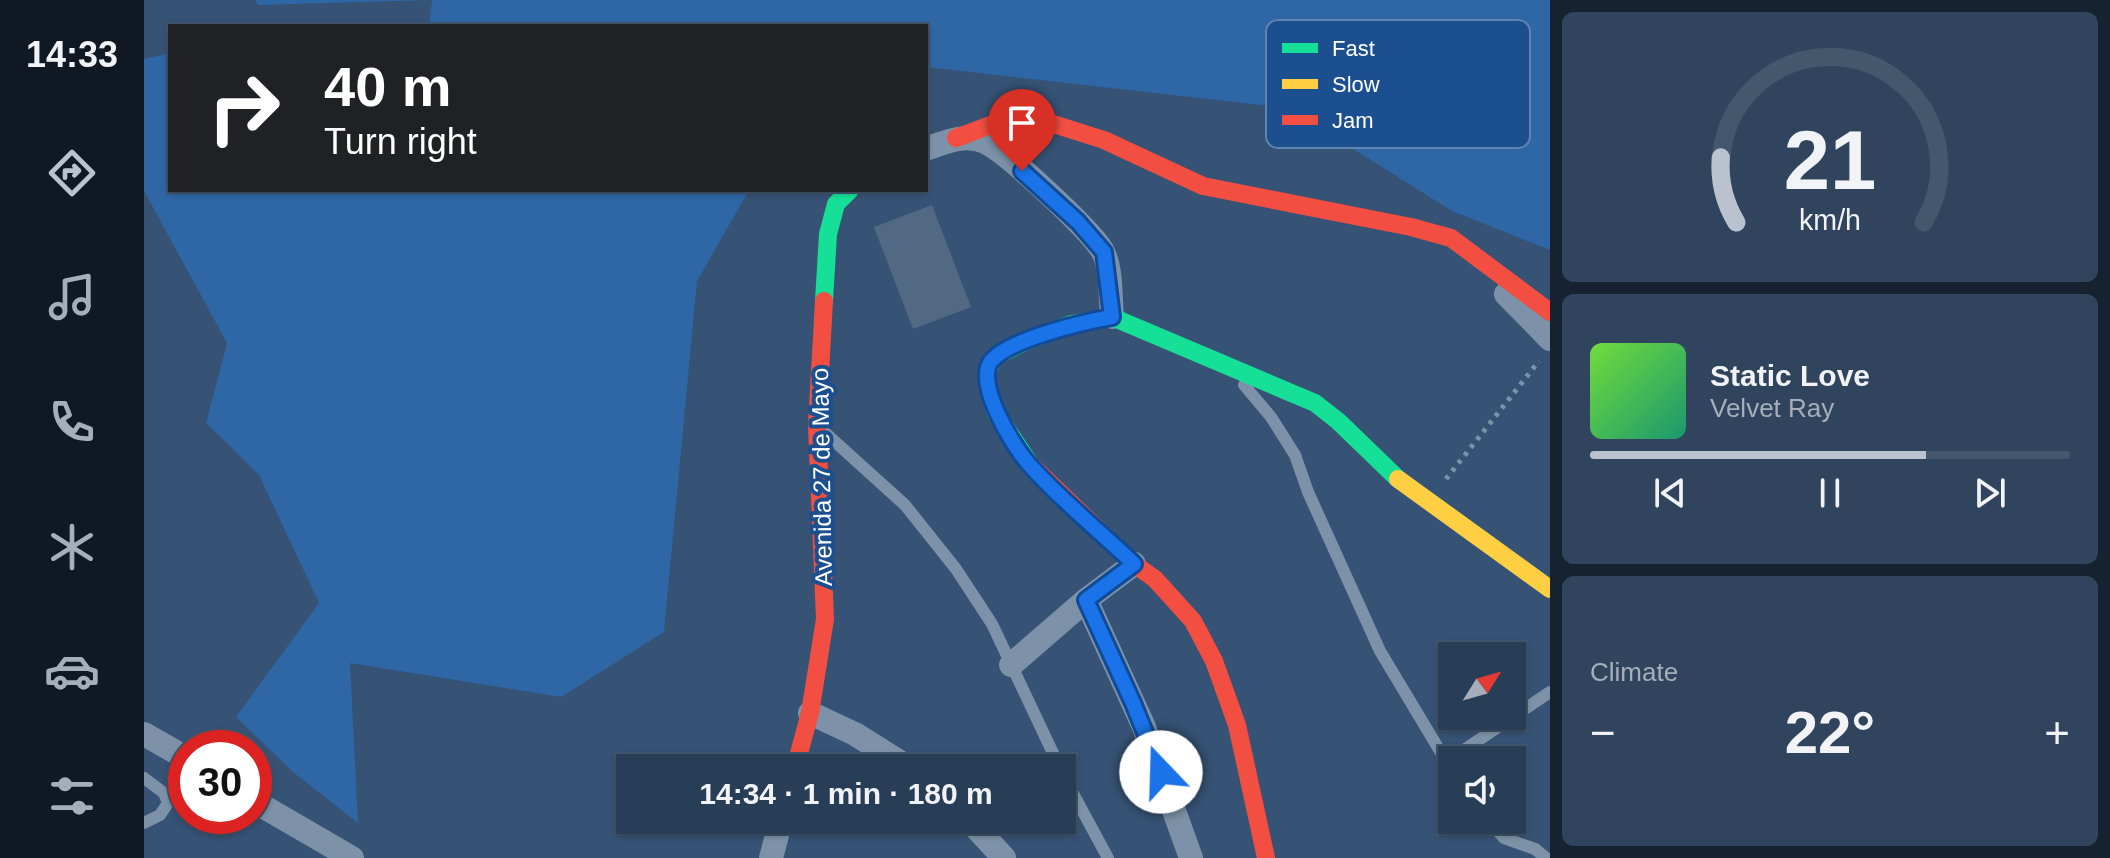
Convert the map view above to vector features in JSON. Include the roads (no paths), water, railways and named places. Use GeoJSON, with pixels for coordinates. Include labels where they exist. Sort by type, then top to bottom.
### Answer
{"type":"FeatureCollection","features":[{"type":"Feature","properties":{"kind":"street"},"geometry":{"type":"LineString","coordinates":[[928,148],[996,123],[1028,116],[1104,140],[1203,186],[1411,227],[1451,238],[1550,312]]}},
{"type":"Feature","properties":{"kind":"street"},"geometry":{"type":"LineString","coordinates":[[956,138],[983,141],[1003,154],[1078,222],[1104,252],[1112,317]]}},
{"type":"Feature","properties":{"kind":"street","name":"Avenida 27 de Mayo"},"geometry":{"type":"LineString","coordinates":[[799,754],[810,713],[825,619],[817,425],[828,234],[836,204],[848,192]]}},
{"type":"Feature","properties":{"kind":"street"},"geometry":{"type":"LineString","coordinates":[[1451,238],[1545,349]]}},
{"type":"Feature","properties":{"kind":"street"},"geometry":{"type":"LineString","coordinates":[[1266,858],[1237,725],[1214,661],[1193,621],[1155,579],[1134,564],[1027,462],[996,413],[989,392],[987,372],[994,357],[1072,324],[1112,317],[1315,403],[1335,415],[1380,464],[1427,502],[1550,589]]}},
{"type":"Feature","properties":{"kind":"street"},"geometry":{"type":"LineString","coordinates":[[1011,665],[1086,600],[1134,564]]}},
{"type":"Feature","properties":{"kind":"street"},"geometry":{"type":"LineString","coordinates":[[1086,600],[1144,727],[1191,858]]}},
{"type":"Feature","properties":{"kind":"street"},"geometry":{"type":"LineString","coordinates":[[810,713],[855,734],[887,754]]}},
{"type":"Feature","properties":{"kind":"street"},"geometry":{"type":"LineString","coordinates":[[144,734],[168,748]]}},
{"type":"Feature","properties":{"kind":"street"},"geometry":{"type":"LineString","coordinates":[[272,811],[352,858]]}},
{"type":"Feature","properties":{"kind":"street"},"geometry":{"type":"LineString","coordinates":[[771,858],[777,834]]}},
{"type":"Feature","properties":{"kind":"street"},"geometry":{"type":"LineString","coordinates":[[982,834],[1004,858]]}},
{"type":"Feature","properties":{"kind":"lane"},"geometry":{"type":"LineString","coordinates":[[1232,370],[1271,417],[1295,455],[1308,492],[1380,651],[1438,748]]}},
{"type":"Feature","properties":{"kind":"lane"},"geometry":{"type":"LineString","coordinates":[[817,425],[905,505],[956,569],[992,624],[1053,754]]}},
{"type":"Feature","properties":{"kind":"lane"},"geometry":{"type":"LineString","coordinates":[[1476,746],[1550,692]]}},
{"type":"Feature","properties":{"kind":"lane"},"geometry":{"type":"LineString","coordinates":[[144,778],[164,793],[168,803],[160,815],[144,823]]}},
{"type":"Feature","properties":{"kind":"lane"},"geometry":{"type":"LineString","coordinates":[[1076,798],[1108,858]]}},
{"type":"Feature","properties":{"kind":"lane"},"geometry":{"type":"LineString","coordinates":[[1500,834],[1535,849],[1546,858]]}}]}
